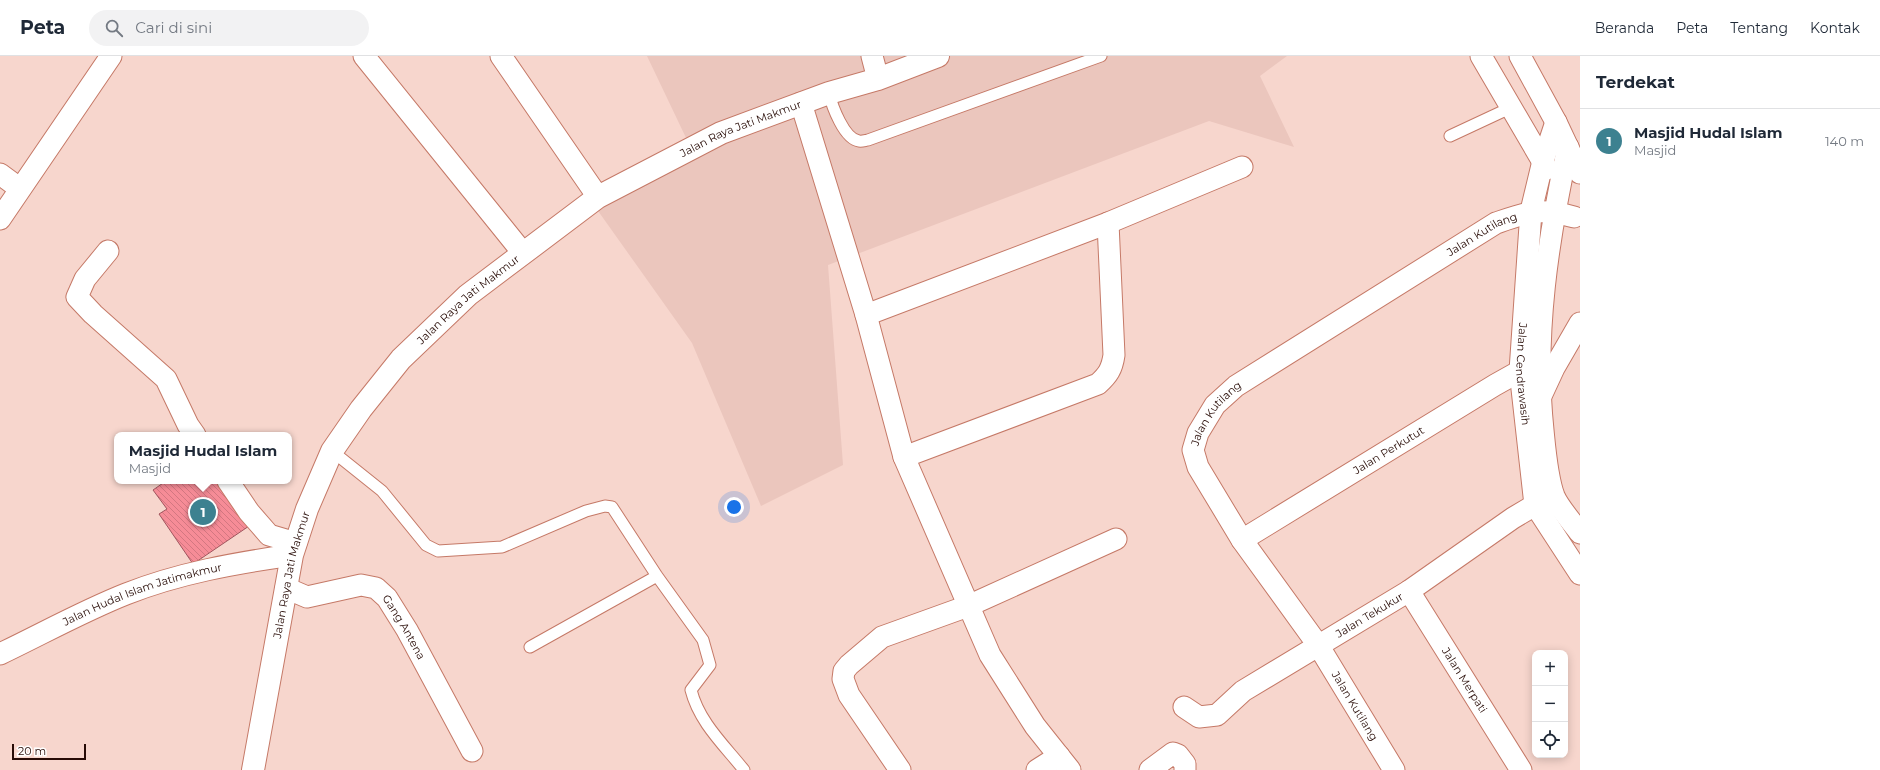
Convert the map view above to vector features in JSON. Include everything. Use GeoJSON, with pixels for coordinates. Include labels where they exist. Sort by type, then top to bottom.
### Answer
{"type":"FeatureCollection","features":[{"type":"Feature","properties":{"kind":"main road","name":"Jalan Raya Jati Makmur"},"geometry":{"type":"LineString","coordinates":[[253,770],[294,549],[308,509],[332,451],[361,409],[402,359],[468,295],[598,197],[721,133],[829,93],[878,79],[938,56]]}},
{"type":"Feature","properties":{"kind":"street"},"geometry":{"type":"LineString","coordinates":[[0,218],[19,188],[111,56]]}},
{"type":"Feature","properties":{"kind":"street"},"geometry":{"type":"LineString","coordinates":[[364,56],[523,253]]}},
{"type":"Feature","properties":{"kind":"street"},"geometry":{"type":"LineString","coordinates":[[501,56],[598,197]]}},
{"type":"Feature","properties":{"kind":"street"},"geometry":{"type":"LineString","coordinates":[[872,56],[878,79]]}},
{"type":"Feature","properties":{"kind":"street"},"geometry":{"type":"LineString","coordinates":[[1481,56],[1510,108],[1543,161],[1556,201],[1577,222]]}},
{"type":"Feature","properties":{"kind":"street"},"geometry":{"type":"LineString","coordinates":[[1520,56],[1556,122],[1580,173]]}},
{"type":"Feature","properties":{"kind":"street"},"geometry":{"type":"LineString","coordinates":[[801,103],[866,315],[904,457],[990,655],[1035,726],[1065,763],[1037,770]]}},
{"type":"Feature","properties":{"kind":"street","name":"Jalan Cendrawasih"},"geometry":{"type":"LineString","coordinates":[[1556,122],[1543,161],[1531,211],[1529,370],[1535,505],[1580,574]]}},
{"type":"Feature","properties":{"kind":"street","name":"Jalan Cendrawasih"},"geometry":{"type":"LineString","coordinates":[[1568,147],[1556,201],[1540,332],[1529,370],[1540,400],[1544,450],[1554,496],[1580,533]]}},
{"type":"Feature","properties":{"kind":"street"},"geometry":{"type":"LineString","coordinates":[[866,315],[1108,223],[1242,167]]}},
{"type":"Feature","properties":{"kind":"street"},"geometry":{"type":"LineString","coordinates":[[0,174],[19,188]]}},
{"type":"Feature","properties":{"kind":"street","name":"Jalan Kutilang"},"geometry":{"type":"LineString","coordinates":[[1394,770],[1318,645],[1242,540],[1198,466],[1193,450],[1198,433],[1215,405],[1236,386],[1496,223],[1556,201]]}},
{"type":"Feature","properties":{"kind":"street"},"geometry":{"type":"LineString","coordinates":[[904,457],[1098,384],[1107,375],[1112,368],[1114,355],[1108,223]]}},
{"type":"Feature","properties":{"kind":"street"},"geometry":{"type":"LineString","coordinates":[[108,251],[85,279],[77,297],[93,314],[166,379],[188,426],[193,432]]}},
{"type":"Feature","properties":{"kind":"street"},"geometry":{"type":"LineString","coordinates":[[1540,400],[1554,368],[1580,323]]}},
{"type":"Feature","properties":{"kind":"street","name":"Jalan Perkutut"},"geometry":{"type":"LineString","coordinates":[[1242,540],[1529,370]]}},
{"type":"Feature","properties":{"kind":"street"},"geometry":{"type":"LineString","coordinates":[[230,484],[249,512],[269,535],[294,549]]}},
{"type":"Feature","properties":{"kind":"street","name":"Jalan Tekukur"},"geometry":{"type":"LineString","coordinates":[[1184,707],[1199,717],[1217,716],[1243,691],[1409,591],[1535,505],[1554,496]]}},
{"type":"Feature","properties":{"kind":"street"},"geometry":{"type":"LineString","coordinates":[[900,770],[849,695],[843,679],[844,671],[849,665],[882,637],[968,606],[1116,539]]}},
{"type":"Feature","properties":{"kind":"street","name":"Jalan Hudal Islam Jatimakmur"},"geometry":{"type":"LineString","coordinates":[[0,654],[127,594],[168,580],[294,549]]}},
{"type":"Feature","properties":{"kind":"street","name":"Gang Antena"},"geometry":{"type":"LineString","coordinates":[[286,588],[307,597],[361,585],[376,588],[387,598],[407,630],[472,751]]}},
{"type":"Feature","properties":{"kind":"street","name":"Jalan Merpati"},"geometry":{"type":"LineString","coordinates":[[1409,591],[1521,770]]}},
{"type":"Feature","properties":{"kind":"street"},"geometry":{"type":"LineString","coordinates":[[1150,770],[1173,753],[1178,755],[1185,764],[1185,770]]}},
{"type":"Feature","properties":{"kind":"lane"},"geometry":{"type":"LineString","coordinates":[[829,93],[832,108],[850,137],[858,141],[868,140],[1101,56]]}},
{"type":"Feature","properties":{"kind":"lane"},"geometry":{"type":"LineString","coordinates":[[1450,136],[1510,108]]}},
{"type":"Feature","properties":{"kind":"lane"},"geometry":{"type":"LineString","coordinates":[[332,451],[382,492],[426,545],[438,551],[502,547],[586,511],[605,506],[612,507],[657,576],[703,640],[709,656],[710,665],[691,690],[694,703],[704,722],[744,770]]}},
{"type":"Feature","properties":{"kind":"lane"},"geometry":{"type":"LineString","coordinates":[[530,647],[657,576]]}},
{"type":"Feature","properties":{"kind":"shaded area"},"geometry":{"type":"Polygon","coordinates":[[[647,56],[1287,56],[1260,76],[1294,147],[1209,121],[828,265],[843,465],[761,506],[692,343],[586,194],[688,142],[647,56]]]}},
{"type":"Feature","properties":{"kind":"building"},"geometry":{"type":"Polygon","coordinates":[[[162,484],[224,484],[252,524],[193,564],[159,514],[167,509],[153,490],[162,484]]]}},
{"type":"Feature","properties":{"kind":"place","name":"Masjid Hudal Islam"},"geometry":{"type":"Point","coordinates":[203,512]}}]}
